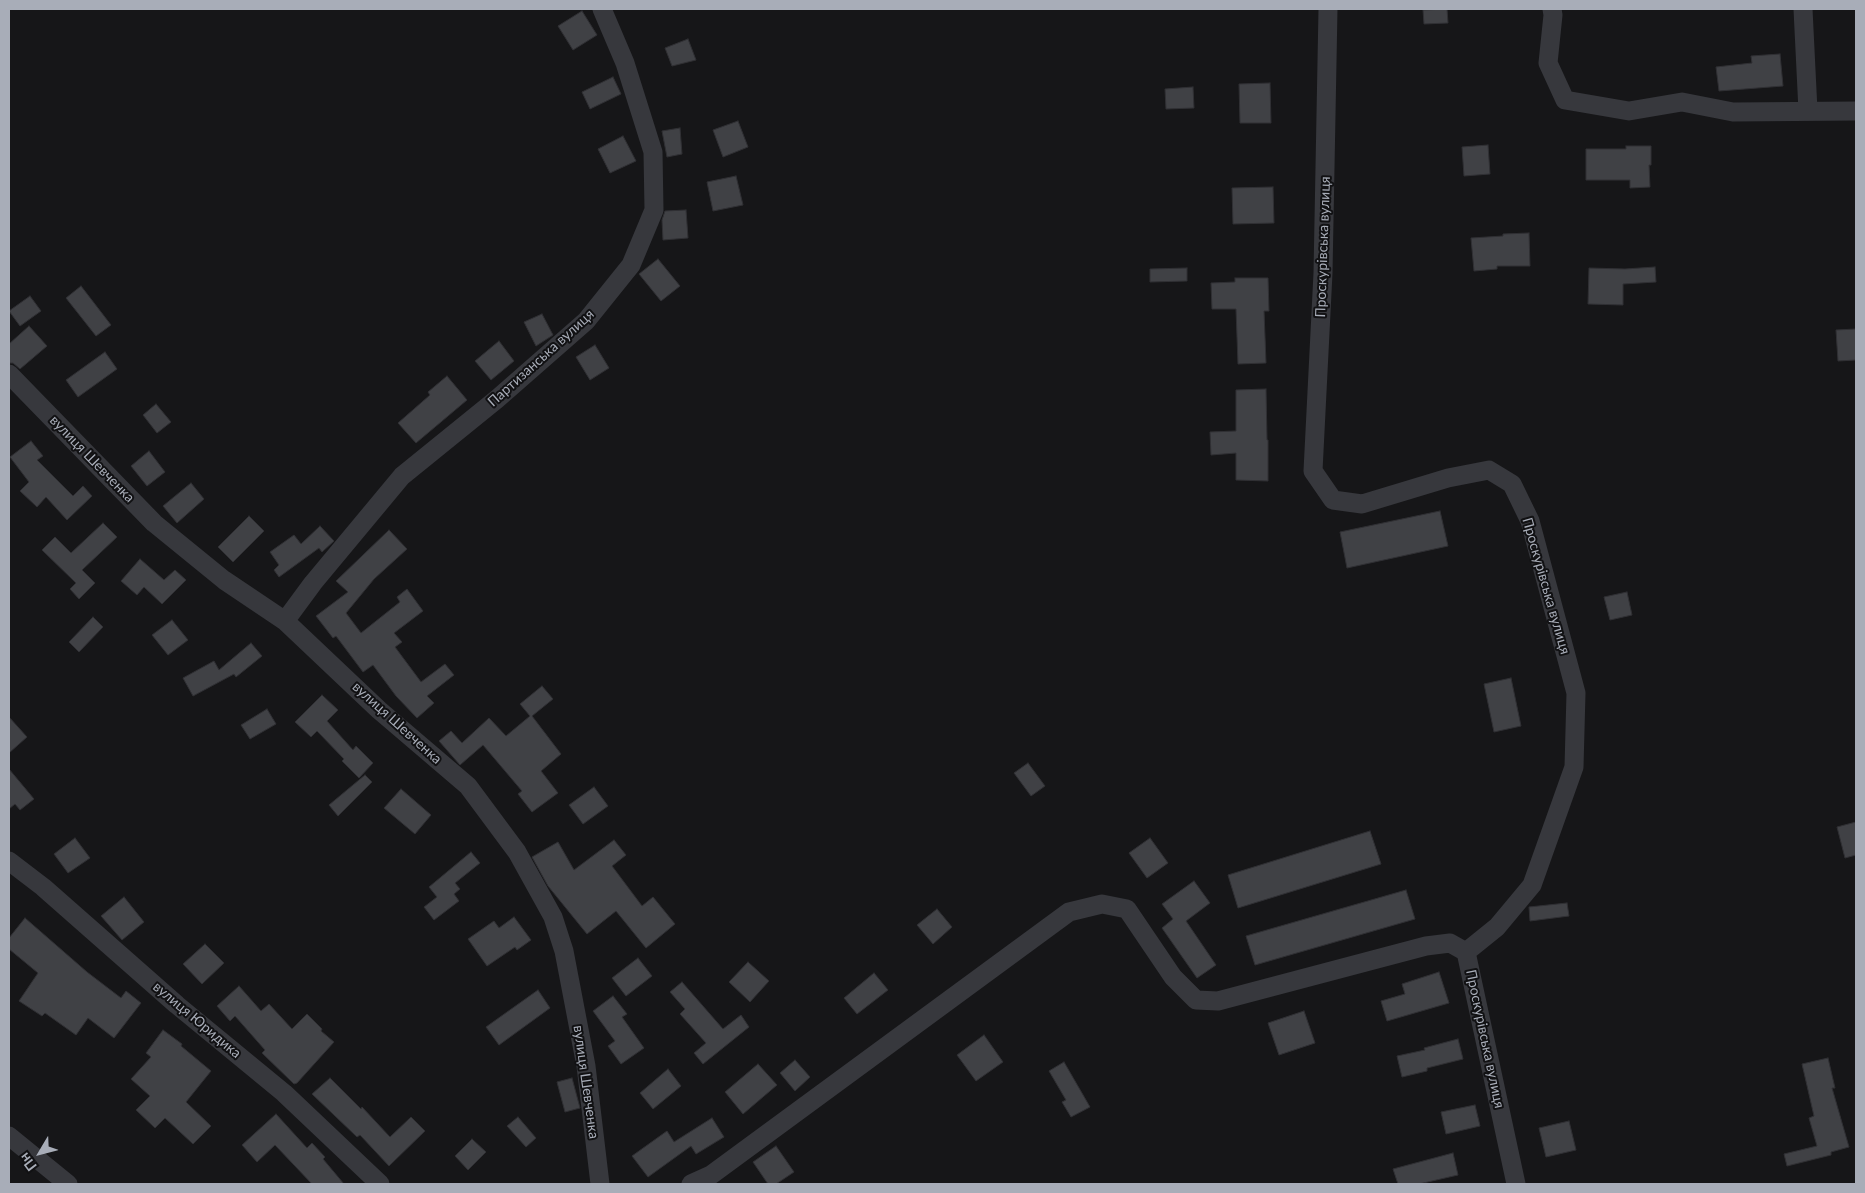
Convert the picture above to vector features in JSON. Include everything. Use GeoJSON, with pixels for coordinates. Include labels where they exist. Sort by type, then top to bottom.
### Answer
{"type":"FeatureCollection","features":[{"type":"Feature","properties":{"kind":"street","name":"Партизанська вулиця"},"geometry":{"type":"LineString","coordinates":[[285,621],[313,583],[402,476],[497,398],[586,321],[631,265],[654,210],[653,152],[626,63],[602,9]]}},
{"type":"Feature","properties":{"kind":"street","name":"Проскурівська вулиця"},"geometry":{"type":"LineString","coordinates":[[1328,9],[1323,273],[1313,471],[1332,500],[1362,504],[1448,478],[1489,470],[1512,484],[1530,521],[1576,693],[1574,767],[1532,885],[1498,927],[1466,952],[1516,1184]]}},
{"type":"Feature","properties":{"kind":"street"},"geometry":{"type":"LineString","coordinates":[[1552,9],[1553,16],[1548,63],[1565,100],[1629,111],[1682,102],[1733,112],[1856,111]]}},
{"type":"Feature","properties":{"kind":"street"},"geometry":{"type":"LineString","coordinates":[[1803,9],[1808,111]]}},
{"type":"Feature","properties":{"kind":"street","name":"вулиця Шевченка"},"geometry":{"type":"LineString","coordinates":[[9,374],[154,523],[224,580],[285,621],[379,710],[468,786],[517,852],[553,917],[564,951],[586,1066],[600,1184]]}},
{"type":"Feature","properties":{"kind":"street","name":"вулиця Юридика"},"geometry":{"type":"LineString","coordinates":[[9,860],[284,1093],[380,1184]]}},
{"type":"Feature","properties":{"kind":"street"},"geometry":{"type":"LineString","coordinates":[[690,1184],[711,1175],[1069,912],[1102,904],[1127,909],[1173,977],[1196,1000],[1218,1001],[1426,946],[1450,943],[1466,952]]}},
{"type":"Feature","properties":{"kind":"street"},"geometry":{"type":"LineString","coordinates":[[9,1136],[68,1184]]}},
{"type":"Feature","properties":{"kind":"building"},"geometry":{"type":"Polygon","coordinates":[[[1447,9],[1448,23],[1424,24],[1423,10],[1447,9]]]}},
{"type":"Feature","properties":{"kind":"building"},"geometry":{"type":"Polygon","coordinates":[[[582,11],[597,35],[573,50],[558,26],[582,11]]]}},
{"type":"Feature","properties":{"kind":"building"},"geometry":{"type":"Polygon","coordinates":[[[688,39],[696,60],[672,66],[665,48],[688,39]]]}},
{"type":"Feature","properties":{"kind":"building"},"geometry":{"type":"Polygon","coordinates":[[[1780,54],[1783,86],[1719,91],[1716,67],[1752,63],[1751,56],[1780,54]]]}},
{"type":"Feature","properties":{"kind":"building"},"geometry":{"type":"Polygon","coordinates":[[[613,77],[621,94],[590,109],[582,92],[613,77]]]}},
{"type":"Feature","properties":{"kind":"building"},"geometry":{"type":"Polygon","coordinates":[[[1270,83],[1271,123],[1240,123],[1239,84],[1270,83]]]}},
{"type":"Feature","properties":{"kind":"building"},"geometry":{"type":"Polygon","coordinates":[[[1193,87],[1194,108],[1166,109],[1165,89],[1193,87]]]}},
{"type":"Feature","properties":{"kind":"building"},"geometry":{"type":"Polygon","coordinates":[[[738,121],[748,147],[723,157],[713,130],[738,121]]]}},
{"type":"Feature","properties":{"kind":"building"},"geometry":{"type":"Polygon","coordinates":[[[680,128],[682,154],[667,157],[662,131],[680,128]]]}},
{"type":"Feature","properties":{"kind":"building"},"geometry":{"type":"Polygon","coordinates":[[[623,136],[636,161],[610,173],[598,149],[623,136]]]}},
{"type":"Feature","properties":{"kind":"building"},"geometry":{"type":"Polygon","coordinates":[[[1488,145],[1490,174],[1464,176],[1462,147],[1488,145]]]}},
{"type":"Feature","properties":{"kind":"building"},"geometry":{"type":"Polygon","coordinates":[[[1626,146],[1651,146],[1651,165],[1649,165],[1650,187],[1630,188],[1630,180],[1586,180],[1586,149],[1626,149],[1626,146]]]}},
{"type":"Feature","properties":{"kind":"building"},"geometry":{"type":"Polygon","coordinates":[[[736,176],[743,205],[713,211],[707,182],[736,176]]]}},
{"type":"Feature","properties":{"kind":"building"},"geometry":{"type":"Polygon","coordinates":[[[1273,187],[1274,223],[1233,224],[1232,188],[1273,187]]]}},
{"type":"Feature","properties":{"kind":"building"},"geometry":{"type":"Polygon","coordinates":[[[686,210],[688,238],[663,240],[662,220],[665,211],[686,210]]]}},
{"type":"Feature","properties":{"kind":"building"},"geometry":{"type":"Polygon","coordinates":[[[1529,233],[1530,266],[1497,266],[1497,269],[1474,271],[1471,238],[1529,233]]]}},
{"type":"Feature","properties":{"kind":"building"},"geometry":{"type":"Polygon","coordinates":[[[658,259],[680,286],[661,301],[639,274],[658,259]]]}},
{"type":"Feature","properties":{"kind":"building"},"geometry":{"type":"Polygon","coordinates":[[[1655,267],[1656,282],[1623,284],[1623,305],[1588,304],[1589,268],[1625,269],[1655,267]]]}},
{"type":"Feature","properties":{"kind":"building"},"geometry":{"type":"Polygon","coordinates":[[[1187,268],[1187,281],[1150,282],[1150,269],[1187,268]]]}},
{"type":"Feature","properties":{"kind":"building"},"geometry":{"type":"Polygon","coordinates":[[[1235,278],[1268,278],[1269,311],[1264,311],[1266,363],[1238,364],[1236,309],[1212,309],[1211,283],[1235,282],[1235,278]]]}},
{"type":"Feature","properties":{"kind":"building"},"geometry":{"type":"Polygon","coordinates":[[[81,286],[111,325],[96,336],[66,298],[81,286]]]}},
{"type":"Feature","properties":{"kind":"building"},"geometry":{"type":"Polygon","coordinates":[[[30,296],[41,311],[20,326],[9,311],[30,296]]]}},
{"type":"Feature","properties":{"kind":"building"},"geometry":{"type":"Polygon","coordinates":[[[542,314],[553,335],[536,346],[524,322],[542,314]]]}},
{"type":"Feature","properties":{"kind":"building"},"geometry":{"type":"Polygon","coordinates":[[[29,326],[47,346],[20,369],[13,363],[9,363],[9,344],[29,326]]]}},
{"type":"Feature","properties":{"kind":"building"},"geometry":{"type":"Polygon","coordinates":[[[1856,329],[1856,360],[1838,361],[1836,330],[1856,329]]]}},
{"type":"Feature","properties":{"kind":"building"},"geometry":{"type":"Polygon","coordinates":[[[499,341],[514,361],[491,380],[475,361],[499,341]]]}},
{"type":"Feature","properties":{"kind":"building"},"geometry":{"type":"Polygon","coordinates":[[[595,345],[609,368],[590,380],[576,357],[595,345]]]}},
{"type":"Feature","properties":{"kind":"building"},"geometry":{"type":"Polygon","coordinates":[[[105,352],[117,369],[78,397],[66,380],[105,352]]]}},
{"type":"Feature","properties":{"kind":"building"},"geometry":{"type":"Polygon","coordinates":[[[447,376],[467,400],[416,443],[398,423],[430,395],[428,392],[447,376]]]}},
{"type":"Feature","properties":{"kind":"building"},"geometry":{"type":"Polygon","coordinates":[[[1266,389],[1268,481],[1236,480],[1236,453],[1211,455],[1210,432],[1236,431],[1236,390],[1266,389]]]}},
{"type":"Feature","properties":{"kind":"building"},"geometry":{"type":"Polygon","coordinates":[[[156,404],[171,422],[157,433],[143,415],[156,404]]]}},
{"type":"Feature","properties":{"kind":"building"},"geometry":{"type":"Polygon","coordinates":[[[31,441],[43,456],[37,460],[73,496],[83,486],[92,496],[67,520],[46,497],[37,507],[20,491],[29,482],[10,457],[31,441]]]}},
{"type":"Feature","properties":{"kind":"building"},"geometry":{"type":"Polygon","coordinates":[[[149,451],[165,472],[147,486],[131,466],[149,451]]]}},
{"type":"Feature","properties":{"kind":"building"},"geometry":{"type":"Polygon","coordinates":[[[191,483],[204,499],[177,523],[163,506],[191,483]]]}},
{"type":"Feature","properties":{"kind":"building"},"geometry":{"type":"Polygon","coordinates":[[[1440,511],[1448,546],[1347,568],[1340,532],[1440,511]]]}},
{"type":"Feature","properties":{"kind":"building"},"geometry":{"type":"Polygon","coordinates":[[[249,516],[264,531],[233,562],[218,547],[249,516]]]}},
{"type":"Feature","properties":{"kind":"building"},"geometry":{"type":"Polygon","coordinates":[[[103,523],[117,537],[82,570],[95,583],[79,599],[70,589],[76,583],[42,550],[55,537],[71,553],[103,523]]]}},
{"type":"Feature","properties":{"kind":"building"},"geometry":{"type":"Polygon","coordinates":[[[320,526],[334,541],[322,552],[319,548],[279,577],[274,570],[279,565],[270,552],[294,535],[301,544],[320,526]]]}},
{"type":"Feature","properties":{"kind":"building"},"geometry":{"type":"Polygon","coordinates":[[[389,530],[407,549],[374,579],[346,613],[361,633],[400,602],[397,597],[407,589],[423,611],[394,633],[402,642],[395,647],[421,682],[445,664],[454,675],[427,696],[434,703],[417,718],[396,696],[373,665],[363,672],[336,636],[333,638],[316,616],[348,592],[336,581],[389,530]]]}},
{"type":"Feature","properties":{"kind":"building"},"geometry":{"type":"Polygon","coordinates":[[[140,559],[164,580],[175,570],[186,580],[162,604],[144,587],[137,595],[121,581],[140,559]]]}},
{"type":"Feature","properties":{"kind":"building"},"geometry":{"type":"Polygon","coordinates":[[[1627,592],[1632,615],[1610,620],[1604,597],[1627,592]]]}},
{"type":"Feature","properties":{"kind":"building"},"geometry":{"type":"Polygon","coordinates":[[[93,617],[103,627],[79,652],[69,642],[93,617]]]}},
{"type":"Feature","properties":{"kind":"building"},"geometry":{"type":"Polygon","coordinates":[[[172,620],[188,640],[168,655],[152,635],[172,620]]]}},
{"type":"Feature","properties":{"kind":"building"},"geometry":{"type":"Polygon","coordinates":[[[251,643],[262,656],[236,677],[234,674],[193,696],[183,678],[214,661],[219,670],[251,643]]]}},
{"type":"Feature","properties":{"kind":"building"},"geometry":{"type":"Polygon","coordinates":[[[1511,678],[1521,726],[1494,732],[1484,684],[1511,678]]]}},
{"type":"Feature","properties":{"kind":"building"},"geometry":{"type":"Polygon","coordinates":[[[542,686],[553,699],[532,716],[561,754],[541,771],[558,793],[532,812],[518,794],[522,791],[483,745],[460,765],[439,741],[451,731],[462,743],[489,718],[506,736],[530,716],[520,704],[542,686]]]}},
{"type":"Feature","properties":{"kind":"building"},"geometry":{"type":"Polygon","coordinates":[[[322,695],[338,710],[327,721],[353,750],[356,746],[373,763],[359,778],[317,731],[311,737],[295,722],[322,695]]]}},
{"type":"Feature","properties":{"kind":"building"},"geometry":{"type":"Polygon","coordinates":[[[267,709],[276,724],[250,739],[241,725],[267,709]]]}},
{"type":"Feature","properties":{"kind":"building"},"geometry":{"type":"Polygon","coordinates":[[[9,717],[27,737],[9,753],[9,717]]]}},
{"type":"Feature","properties":{"kind":"building"},"geometry":{"type":"Polygon","coordinates":[[[1028,763],[1045,786],[1031,796],[1014,773],[1028,763]]]}},
{"type":"Feature","properties":{"kind":"building"},"geometry":{"type":"Polygon","coordinates":[[[9,769],[34,799],[20,810],[15,804],[9,809],[9,769]]]}},
{"type":"Feature","properties":{"kind":"building"},"geometry":{"type":"Polygon","coordinates":[[[365,775],[372,782],[338,816],[329,805],[365,775]]]}},
{"type":"Feature","properties":{"kind":"building"},"geometry":{"type":"Polygon","coordinates":[[[594,787],[608,806],[583,824],[569,805],[594,787]]]}},
{"type":"Feature","properties":{"kind":"building"},"geometry":{"type":"Polygon","coordinates":[[[401,789],[431,815],[415,834],[384,808],[401,789]]]}},
{"type":"Feature","properties":{"kind":"building"},"geometry":{"type":"Polygon","coordinates":[[[1856,822],[1856,855],[1845,858],[1837,827],[1856,822]]]}},
{"type":"Feature","properties":{"kind":"building"},"geometry":{"type":"Polygon","coordinates":[[[1370,831],[1381,864],[1238,908],[1228,875],[1370,831]]]}},
{"type":"Feature","properties":{"kind":"building"},"geometry":{"type":"Polygon","coordinates":[[[75,838],[90,858],[68,873],[54,854],[75,838]]]}},
{"type":"Feature","properties":{"kind":"building"},"geometry":{"type":"Polygon","coordinates":[[[1150,838],[1168,863],[1147,878],[1129,853],[1150,838]]]}},
{"type":"Feature","properties":{"kind":"building"},"geometry":{"type":"Polygon","coordinates":[[[614,840],[626,855],[612,866],[642,906],[653,897],[675,924],[646,948],[616,911],[587,934],[548,886],[532,857],[558,842],[574,870],[614,840]]]}},
{"type":"Feature","properties":{"kind":"building"},"geometry":{"type":"Polygon","coordinates":[[[471,852],[480,863],[455,883],[460,889],[454,894],[459,901],[434,920],[424,907],[437,897],[429,887],[471,852]]]}},
{"type":"Feature","properties":{"kind":"building"},"geometry":{"type":"Polygon","coordinates":[[[1194,881],[1210,903],[1186,921],[1216,965],[1197,978],[1162,928],[1173,919],[1162,904],[1194,881]]]}},
{"type":"Feature","properties":{"kind":"building"},"geometry":{"type":"Polygon","coordinates":[[[1406,890],[1415,919],[1255,965],[1246,936],[1406,890]]]}},
{"type":"Feature","properties":{"kind":"building"},"geometry":{"type":"Polygon","coordinates":[[[124,897],[144,922],[122,940],[101,916],[124,897]]]}},
{"type":"Feature","properties":{"kind":"building"},"geometry":{"type":"Polygon","coordinates":[[[1567,903],[1569,916],[1530,921],[1529,907],[1567,903]]]}},
{"type":"Feature","properties":{"kind":"building"},"geometry":{"type":"Polygon","coordinates":[[[937,909],[952,927],[933,944],[917,925],[937,909]]]}},
{"type":"Feature","properties":{"kind":"building"},"geometry":{"type":"Polygon","coordinates":[[[514,917],[531,940],[517,950],[515,947],[487,966],[468,939],[494,921],[499,928],[514,917]]]}},
{"type":"Feature","properties":{"kind":"building"},"geometry":{"type":"Polygon","coordinates":[[[25,918],[87,972],[121,998],[126,991],[141,1003],[114,1038],[88,1018],[76,1035],[45,1013],[42,1016],[19,1001],[38,973],[9,949],[9,938],[25,918]]]}},
{"type":"Feature","properties":{"kind":"building"},"geometry":{"type":"Polygon","coordinates":[[[205,944],[224,963],[202,984],[183,964],[205,944]]]}},
{"type":"Feature","properties":{"kind":"building"},"geometry":{"type":"Polygon","coordinates":[[[638,958],[652,976],[626,996],[612,978],[638,958]]]}},
{"type":"Feature","properties":{"kind":"building"},"geometry":{"type":"Polygon","coordinates":[[[748,962],[769,981],[750,1002],[729,982],[748,962]]]}},
{"type":"Feature","properties":{"kind":"building"},"geometry":{"type":"Polygon","coordinates":[[[1439,972],[1449,1003],[1387,1021],[1381,1001],[1405,994],[1402,984],[1439,972]]]}},
{"type":"Feature","properties":{"kind":"building"},"geometry":{"type":"Polygon","coordinates":[[[874,973],[888,990],[857,1014],[844,998],[874,973]]]}},
{"type":"Feature","properties":{"kind":"building"},"geometry":{"type":"Polygon","coordinates":[[[682,982],[723,1029],[741,1015],[749,1027],[703,1064],[694,1053],[706,1043],[680,1014],[685,1009],[670,992],[682,982]]]}},
{"type":"Feature","properties":{"kind":"building"},"geometry":{"type":"Polygon","coordinates":[[[239,986],[261,1011],[269,1004],[292,1029],[307,1014],[322,1029],[321,1031],[334,1042],[297,1083],[294,1084],[262,1053],[265,1050],[235,1016],[230,1021],[217,1006],[239,986]]]}},
{"type":"Feature","properties":{"kind":"building"},"geometry":{"type":"Polygon","coordinates":[[[538,990],[550,1008],[499,1045],[486,1027],[538,990]]]}},
{"type":"Feature","properties":{"kind":"building"},"geometry":{"type":"Polygon","coordinates":[[[613,996],[627,1014],[622,1017],[644,1048],[621,1064],[608,1046],[615,1041],[593,1011],[613,996]]]}},
{"type":"Feature","properties":{"kind":"building"},"geometry":{"type":"Polygon","coordinates":[[[1304,1011],[1315,1043],[1279,1055],[1268,1023],[1304,1011]]]}},
{"type":"Feature","properties":{"kind":"building"},"geometry":{"type":"Polygon","coordinates":[[[163,1030],[182,1044],[181,1046],[211,1071],[186,1102],[211,1126],[193,1144],[165,1118],[155,1128],[136,1110],[150,1096],[131,1079],[151,1057],[146,1053],[163,1030]]]}},
{"type":"Feature","properties":{"kind":"building"},"geometry":{"type":"Polygon","coordinates":[[[984,1035],[1003,1062],[976,1081],[957,1055],[984,1035]]]}},
{"type":"Feature","properties":{"kind":"building"},"geometry":{"type":"Polygon","coordinates":[[[1458,1039],[1463,1059],[1427,1068],[1427,1071],[1402,1077],[1397,1056],[1425,1050],[1424,1048],[1458,1039]]]}},
{"type":"Feature","properties":{"kind":"building"},"geometry":{"type":"Polygon","coordinates":[[[1828,1058],[1835,1088],[1832,1088],[1849,1147],[1831,1152],[1831,1155],[1787,1166],[1784,1154],[1817,1146],[1809,1118],[1814,1116],[1802,1064],[1828,1058]]]}},
{"type":"Feature","properties":{"kind":"building"},"geometry":{"type":"Polygon","coordinates":[[[795,1060],[810,1077],[795,1091],[780,1073],[795,1060]]]}},
{"type":"Feature","properties":{"kind":"building"},"geometry":{"type":"Polygon","coordinates":[[[1064,1062],[1090,1107],[1071,1117],[1062,1102],[1066,1100],[1049,1071],[1064,1062]]]}},
{"type":"Feature","properties":{"kind":"building"},"geometry":{"type":"Polygon","coordinates":[[[758,1064],[777,1085],[743,1114],[725,1092],[758,1064]]]}},
{"type":"Feature","properties":{"kind":"building"},"geometry":{"type":"Polygon","coordinates":[[[668,1069],[681,1086],[653,1109],[640,1093],[668,1069]]]}},
{"type":"Feature","properties":{"kind":"building"},"geometry":{"type":"Polygon","coordinates":[[[330,1078],[361,1109],[362,1107],[390,1137],[411,1117],[425,1131],[389,1166],[360,1135],[357,1137],[312,1094],[330,1078]]]}},
{"type":"Feature","properties":{"kind":"building"},"geometry":{"type":"Polygon","coordinates":[[[572,1078],[580,1108],[565,1112],[557,1082],[572,1078]]]}},
{"type":"Feature","properties":{"kind":"building"},"geometry":{"type":"Polygon","coordinates":[[[1475,1105],[1480,1126],[1446,1134],[1441,1112],[1475,1105]]]}},
{"type":"Feature","properties":{"kind":"building"},"geometry":{"type":"Polygon","coordinates":[[[276,1114],[307,1148],[312,1143],[325,1157],[323,1159],[344,1184],[312,1184],[275,1145],[257,1162],[242,1145],[276,1114]]]}},
{"type":"Feature","properties":{"kind":"building"},"geometry":{"type":"Polygon","coordinates":[[[518,1117],[536,1138],[526,1147],[507,1126],[518,1117]]]}},
{"type":"Feature","properties":{"kind":"building"},"geometry":{"type":"Polygon","coordinates":[[[712,1118],[724,1137],[696,1154],[691,1146],[648,1177],[632,1156],[667,1131],[674,1142],[712,1118]]]}},
{"type":"Feature","properties":{"kind":"building"},"geometry":{"type":"Polygon","coordinates":[[[1569,1121],[1576,1150],[1546,1157],[1539,1128],[1569,1121]]]}},
{"type":"Feature","properties":{"kind":"building"},"geometry":{"type":"Polygon","coordinates":[[[472,1139],[486,1152],[468,1170],[455,1156],[472,1139]]]}},
{"type":"Feature","properties":{"kind":"building"},"geometry":{"type":"Polygon","coordinates":[[[776,1146],[794,1172],[776,1184],[768,1184],[753,1162],[776,1146]]]}},
{"type":"Feature","properties":{"kind":"building"},"geometry":{"type":"Polygon","coordinates":[[[1453,1153],[1458,1175],[1419,1184],[1398,1184],[1393,1169],[1453,1153]]]}}]}
